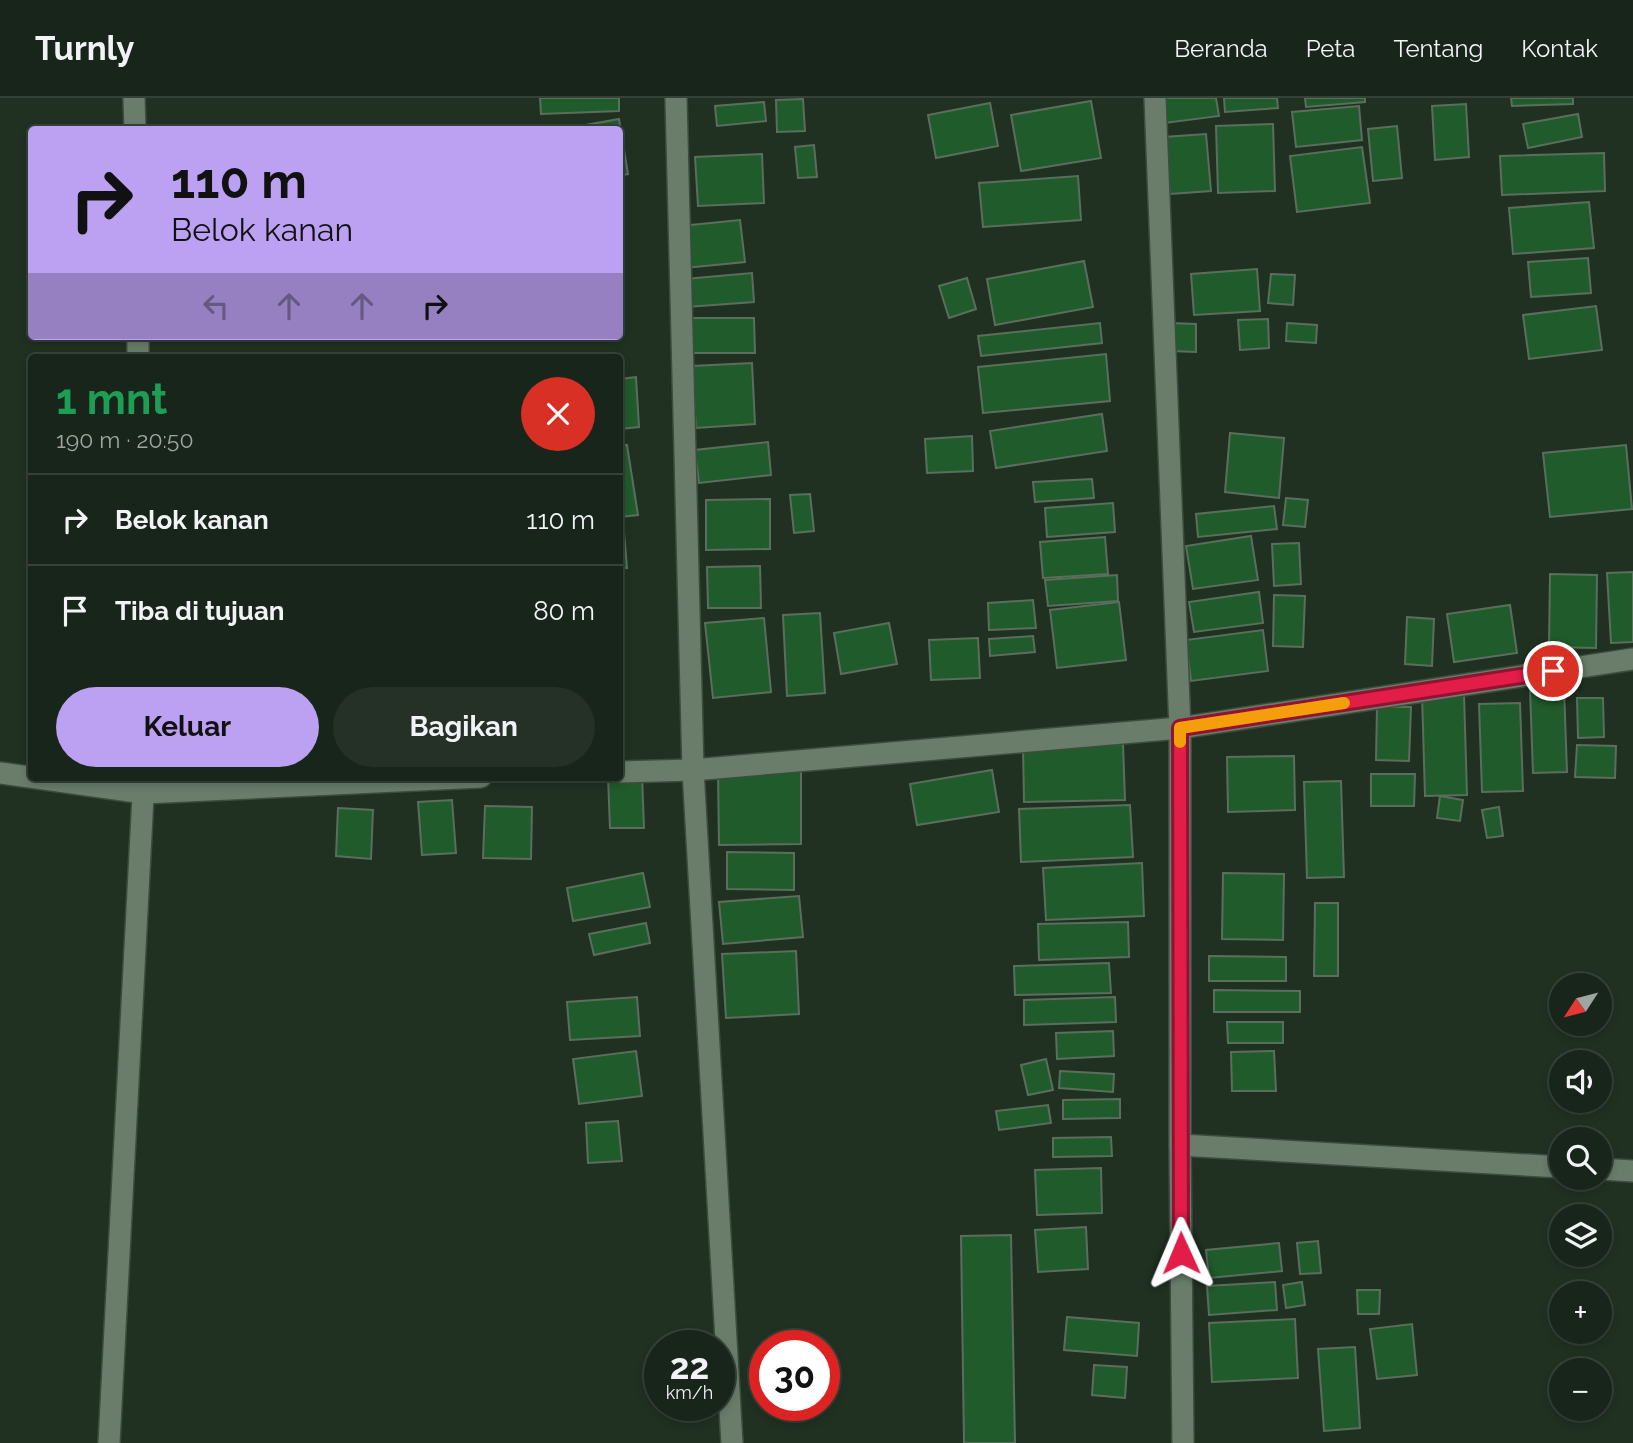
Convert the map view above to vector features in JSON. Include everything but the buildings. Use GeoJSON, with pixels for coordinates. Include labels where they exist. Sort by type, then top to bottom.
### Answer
{"type":"FeatureCollection","features":[{"type":"Feature","properties":{"kind":"street"},"geometry":{"type":"LineString","coordinates":[[134,98],[135,126]]}},
{"type":"Feature","properties":{"kind":"street"},"geometry":{"type":"LineString","coordinates":[[676,98],[693,770],[732,1443]]}},
{"type":"Feature","properties":{"kind":"street"},"geometry":{"type":"LineString","coordinates":[[1155,98],[1180,728],[1183,1443]]}},
{"type":"Feature","properties":{"kind":"street"},"geometry":{"type":"LineString","coordinates":[[623,772],[693,770],[1180,728],[1633,659]]}},
{"type":"Feature","properties":{"kind":"street"},"geometry":{"type":"LineString","coordinates":[[0,773],[28,775]]}},
{"type":"Feature","properties":{"kind":"street"},"geometry":{"type":"LineString","coordinates":[[96,781],[144,785],[312,781]]}},
{"type":"Feature","properties":{"kind":"street"},"geometry":{"type":"LineString","coordinates":[[109,1443],[144,785]]}},
{"type":"Feature","properties":{"kind":"street"},"geometry":{"type":"LineString","coordinates":[[1180,1145],[1549,1166]]}},
{"type":"Feature","properties":{"kind":"street"},"geometry":{"type":"LineString","coordinates":[[1612,1170],[1633,1171]]}},
{"type":"Feature","properties":{"kind":"slow traffic"},"geometry":{"type":"LineString","coordinates":[[1180,742],[1180,728],[1344,703]]}},
{"type":"Feature","properties":{"kind":"route"},"geometry":{"type":"LineString","coordinates":[[1181,1253],[1180,728],[1553,671]]}}]}
